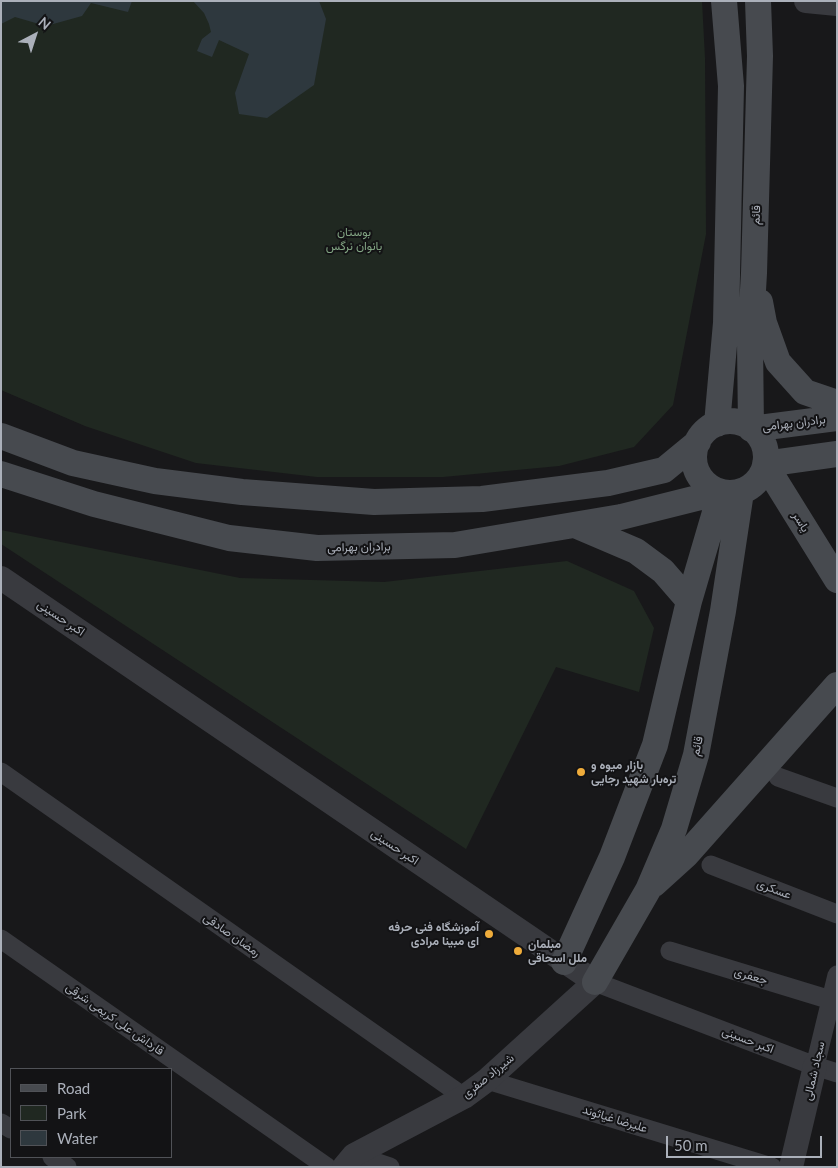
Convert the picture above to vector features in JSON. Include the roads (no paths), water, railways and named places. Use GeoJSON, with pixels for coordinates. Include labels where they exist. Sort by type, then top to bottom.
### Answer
{"type":"FeatureCollection","features":[{"type":"Feature","properties":{"kind":"main road"},"geometry":{"type":"LineString","coordinates":[[716,424],[726,323],[731,86],[724,1]]}},
{"type":"Feature","properties":{"kind":"main road","name":"قائم"},"geometry":{"type":"LineString","coordinates":[[751,428],[750,342],[754,273],[760,56],[758,1]]}},
{"type":"Feature","properties":{"kind":"main road"},"geometry":{"type":"LineString","coordinates":[[754,273],[764,324],[778,362],[805,392],[837,403]]}},
{"type":"Feature","properties":{"kind":"main road","name":"برادران بهرامی"},"geometry":{"type":"LineString","coordinates":[[751,428],[837,418]]}},
{"type":"Feature","properties":{"kind":"main road"},"geometry":{"type":"LineString","coordinates":[[729,422],[740,423],[751,428],[763,444],[766,454],[766,464],[757,481],[731,492],[711,488],[697,472],[694,462],[694,452],[702,434],[716,424],[729,422]]}},
{"type":"Feature","properties":{"kind":"main road"},"geometry":{"type":"LineString","coordinates":[[1,436],[73,463],[155,481],[242,492],[374,502],[482,499],[608,483],[664,470],[698,442]]}},
{"type":"Feature","properties":{"kind":"main road"},"geometry":{"type":"LineString","coordinates":[[766,464],[837,454]]}},
{"type":"Feature","properties":{"kind":"main road","name":"یاسر"},"geometry":{"type":"LineString","coordinates":[[766,464],[837,580]]}},
{"type":"Feature","properties":{"kind":"main road","name":"برادران بهرامی"},"geometry":{"type":"LineString","coordinates":[[1,474],[94,504],[229,538],[317,548],[455,545],[621,517],[731,492]]}},
{"type":"Feature","properties":{"kind":"main road"},"geometry":{"type":"LineString","coordinates":[[564,962],[612,858],[655,745],[689,602],[731,492]]}},
{"type":"Feature","properties":{"kind":"main road","name":"قائم"},"geometry":{"type":"LineString","coordinates":[[595,982],[648,890],[674,829],[696,755],[723,611],[731,492]]}},
{"type":"Feature","properties":{"kind":"main road"},"geometry":{"type":"LineString","coordinates":[[575,525],[636,551],[663,571],[689,602]]}},
{"type":"Feature","properties":{"kind":"main road"},"geometry":{"type":"LineString","coordinates":[[648,890],[686,855],[837,685]]}},
{"type":"Feature","properties":{"kind":"main road"},"geometry":{"type":"LineString","coordinates":[[586,915],[585,935],[592,946],[604,947],[621,938]]}},
{"type":"Feature","properties":{"kind":"street"},"geometry":{"type":"LineString","coordinates":[[806,1],[837,4]]}},
{"type":"Feature","properties":{"kind":"street","name":"اکبر حسینی"},"geometry":{"type":"LineString","coordinates":[[2,581],[595,982],[826,1069]]}},
{"type":"Feature","properties":{"kind":"street","name":"رمضان صادقی"},"geometry":{"type":"LineString","coordinates":[[1,772],[464,1097]]}},
{"type":"Feature","properties":{"kind":"street"},"geometry":{"type":"LineString","coordinates":[[778,777],[837,798]]}},
{"type":"Feature","properties":{"kind":"street","name":"عسکری"},"geometry":{"type":"LineString","coordinates":[[711,865],[837,914]]}},
{"type":"Feature","properties":{"kind":"street","name":"قارداش علی کریمی شرقی"},"geometry":{"type":"LineString","coordinates":[[1,939],[327,1167]]}},
{"type":"Feature","properties":{"kind":"street","name":"جعفری"},"geometry":{"type":"LineString","coordinates":[[670,951],[834,1001]]}},
{"type":"Feature","properties":{"kind":"street","name":"سجاد شمالی"},"geometry":{"type":"LineString","coordinates":[[791,1167],[826,1069],[837,975]]}},
{"type":"Feature","properties":{"kind":"street","name":"شیرزاد صفری"},"geometry":{"type":"LineString","coordinates":[[349,1161],[464,1097],[487,1080],[595,982]]}},
{"type":"Feature","properties":{"kind":"street","name":"علیرضا غیاثوند"},"geometry":{"type":"LineString","coordinates":[[487,1080],[772,1167]]}},
{"type":"Feature","properties":{"kind":"street"},"geometry":{"type":"LineString","coordinates":[[54,1158],[67,1167]]}},
{"type":"Feature","properties":{"kind":"street"},"geometry":{"type":"LineString","coordinates":[[349,1161],[390,1167]]}},
{"type":"Feature","properties":{"kind":"water"},"geometry":{"type":"Polygon","coordinates":[[[1,1],[132,1],[128,12],[91,3],[82,16],[46,26],[15,17],[1,24],[1,1]]]}},
{"type":"Feature","properties":{"kind":"water"},"geometry":{"type":"Polygon","coordinates":[[[193,1],[319,1],[326,19],[314,85],[267,118],[239,114],[235,93],[249,54],[219,40],[212,57],[197,51],[202,39],[211,32],[204,13],[193,1]]]}},
{"type":"Feature","properties":{"kind":"place","name":"بازار میوه و تره‌بار شهید رجایی"},"geometry":{"type":"Point","coordinates":[581,772]}},
{"type":"Feature","properties":{"kind":"place","name":"آموزشگاه فنی حرفه ای مبینا مرادی"},"geometry":{"type":"Point","coordinates":[489,934]}},
{"type":"Feature","properties":{"kind":"place","name":"مبلمان ملل اسحاقی"},"geometry":{"type":"Point","coordinates":[518,951]}},
{"type":"Feature","properties":{"kind":"park label","name":"بوستان بانوان نرگس"},"geometry":{"type":"Point","coordinates":[354,239]}}]}
